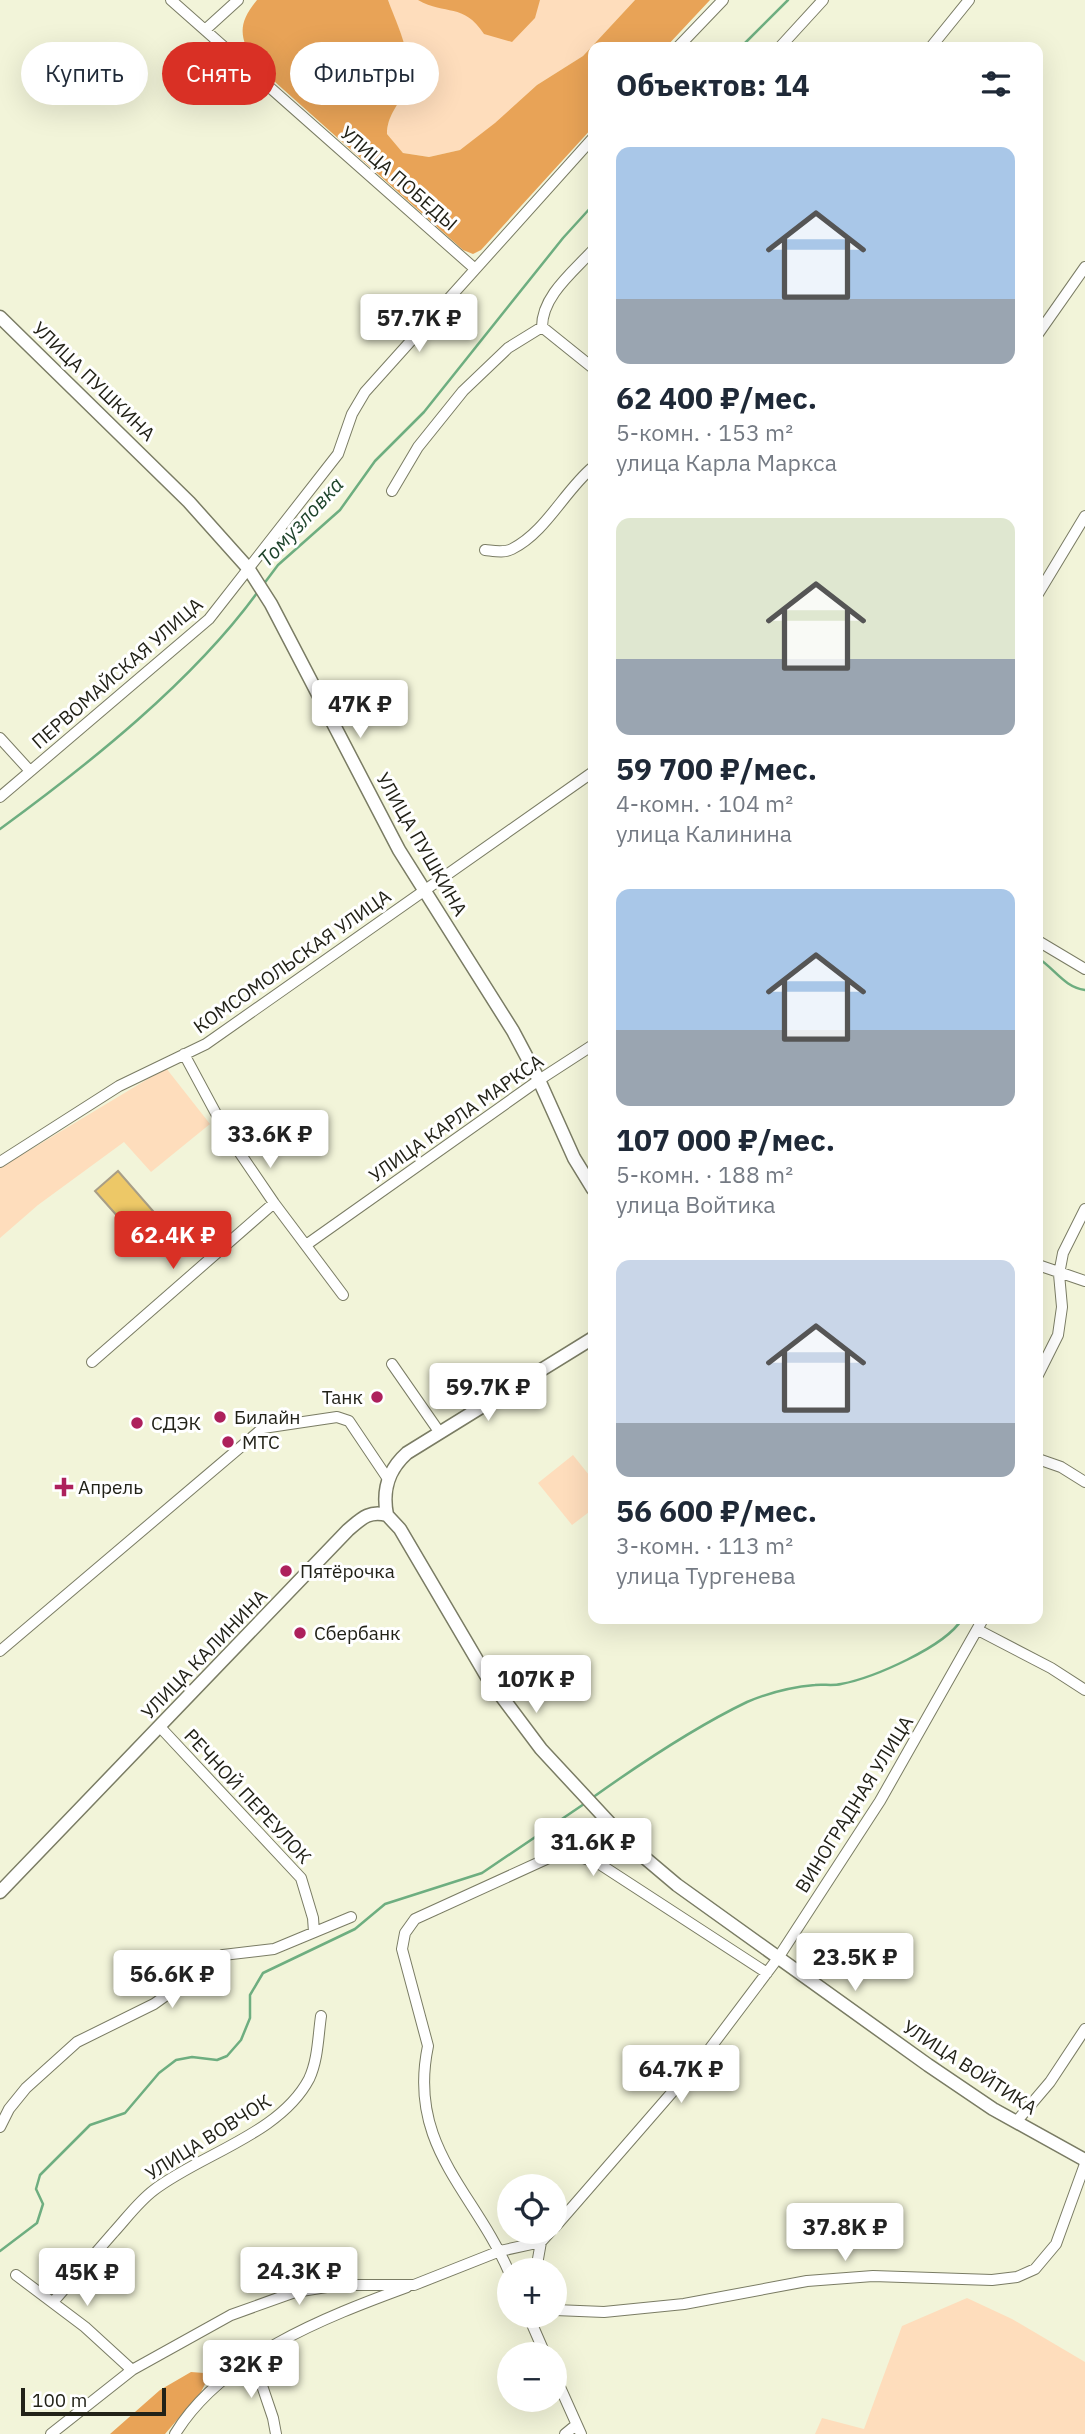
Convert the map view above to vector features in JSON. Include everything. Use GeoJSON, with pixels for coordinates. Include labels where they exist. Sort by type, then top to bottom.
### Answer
{"type":"FeatureCollection","features":[{"type":"Feature","properties":{"kind":"main road","name":"УЛИЦА ПУШКИНА"},"geometry":{"type":"LineString","coordinates":[[0,317],[189,502],[249,570],[271,604],[399,850],[484,982],[539,1080],[574,1158],[588,1181]]}},
{"type":"Feature","properties":{"kind":"main road"},"geometry":{"type":"LineString","coordinates":[[387,1514],[384,1499],[394,1464],[588,1341]]}},
{"type":"Feature","properties":{"kind":"main road","name":"УЛИЦА КАЛИНИНА"},"geometry":{"type":"LineString","coordinates":[[0,1892],[348,1530],[366,1515],[376,1512],[387,1514]]}},
{"type":"Feature","properties":{"kind":"main road","name":"УЛИЦА ВОЙТИКА"},"geometry":{"type":"LineString","coordinates":[[387,1514],[400,1529],[487,1677],[541,1749],[619,1834],[677,1885],[928,2065],[1016,2122],[1085,2162]]}},
{"type":"Feature","properties":{"kind":"street","name":"УЛИЦА ПОБЕДЫ"},"geometry":{"type":"LineString","coordinates":[[171,0],[474,268]]}},
{"type":"Feature","properties":{"kind":"street"},"geometry":{"type":"LineString","coordinates":[[205,30],[239,0]]}},
{"type":"Feature","properties":{"kind":"street"},"geometry":{"type":"LineString","coordinates":[[683,42],[723,0]]}},
{"type":"Feature","properties":{"kind":"street"},"geometry":{"type":"LineString","coordinates":[[785,42],[823,0]]}},
{"type":"Feature","properties":{"kind":"street"},"geometry":{"type":"LineString","coordinates":[[935,42],[969,0]]}},
{"type":"Feature","properties":{"kind":"street"},"geometry":{"type":"LineString","coordinates":[[249,570],[338,454],[352,414],[365,392],[588,143]]}},
{"type":"Feature","properties":{"kind":"street"},"geometry":{"type":"LineString","coordinates":[[542,327],[542,314],[548,302],[588,256]]}},
{"type":"Feature","properties":{"kind":"street"},"geometry":{"type":"LineString","coordinates":[[1043,327],[1085,267]]}},
{"type":"Feature","properties":{"kind":"street"},"geometry":{"type":"LineString","coordinates":[[542,327],[588,364]]}},
{"type":"Feature","properties":{"kind":"street"},"geometry":{"type":"LineString","coordinates":[[392,491],[418,447],[463,391],[508,348],[542,327]]}},
{"type":"Feature","properties":{"kind":"street"},"geometry":{"type":"LineString","coordinates":[[485,550],[503,552],[523,541],[588,472]]}},
{"type":"Feature","properties":{"kind":"street"},"geometry":{"type":"LineString","coordinates":[[1043,586],[1085,516]]}},
{"type":"Feature","properties":{"kind":"street","name":"ПЕРВОМАЙСКАЯ УЛИЦА"},"geometry":{"type":"LineString","coordinates":[[0,797],[209,619],[249,570]]}},
{"type":"Feature","properties":{"kind":"street"},"geometry":{"type":"LineString","coordinates":[[0,738],[30,771]]}},
{"type":"Feature","properties":{"kind":"street","name":"КОМСОМОЛЬСКАЯ УЛИЦА"},"geometry":{"type":"LineString","coordinates":[[0,1162],[119,1086],[223,1032],[588,775]]}},
{"type":"Feature","properties":{"kind":"street"},"geometry":{"type":"LineString","coordinates":[[1043,944],[1085,969]]}},
{"type":"Feature","properties":{"kind":"street","name":"УЛИЦА КАРЛА МАРКСА"},"geometry":{"type":"LineString","coordinates":[[306,1245],[588,1048]]}},
{"type":"Feature","properties":{"kind":"street"},"geometry":{"type":"LineString","coordinates":[[184,1054],[227,1134],[274,1203],[343,1295]]}},
{"type":"Feature","properties":{"kind":"street"},"geometry":{"type":"LineString","coordinates":[[92,1362],[274,1203]]}},
{"type":"Feature","properties":{"kind":"street"},"geometry":{"type":"LineString","coordinates":[[1043,1366],[1058,1335],[1062,1307],[1059,1274],[1063,1253],[1085,1209]]}},
{"type":"Feature","properties":{"kind":"street"},"geometry":{"type":"LineString","coordinates":[[1043,1267],[1085,1281]]}},
{"type":"Feature","properties":{"kind":"street"},"geometry":{"type":"LineString","coordinates":[[392,1364],[440,1433]]}},
{"type":"Feature","properties":{"kind":"street"},"geometry":{"type":"LineString","coordinates":[[0,1651],[263,1428],[337,1417],[349,1420],[388,1479]]}},
{"type":"Feature","properties":{"kind":"street"},"geometry":{"type":"LineString","coordinates":[[1043,1461],[1061,1467],[1085,1482]]}},
{"type":"Feature","properties":{"kind":"street","name":"ВИНОГРАДНАЯ УЛИЦА"},"geometry":{"type":"LineString","coordinates":[[567,2213],[708,2051],[778,1958],[880,1801],[981,1624]]}},
{"type":"Feature","properties":{"kind":"street"},"geometry":{"type":"LineString","coordinates":[[978,1630],[1051,1668],[1085,1690]]}},
{"type":"Feature","properties":{"kind":"street","name":"РЕЧНОЙ ПЕРЕУЛОК"},"geometry":{"type":"LineString","coordinates":[[160,1727],[301,1878],[313,1918],[314,1932]]}},
{"type":"Feature","properties":{"kind":"street"},"geometry":{"type":"LineString","coordinates":[[503,2258],[442,2159],[432,2135],[426,2092],[425,2060],[428,2046],[402,1950],[405,1933],[415,1919],[566,1852],[598,1863],[767,1973]]}},
{"type":"Feature","properties":{"kind":"street"},"geometry":{"type":"LineString","coordinates":[[0,2127],[9,2109],[26,2088],[77,2042],[154,2004],[223,1955],[274,1949],[351,1917]]}},
{"type":"Feature","properties":{"kind":"street","name":"УЛИЦА ВОВЧОК"},"geometry":{"type":"LineString","coordinates":[[53,2302],[153,2191],[194,2163],[253,2132],[294,2100],[309,2079],[315,2061],[321,2016]]}},
{"type":"Feature","properties":{"kind":"street"},"geometry":{"type":"LineString","coordinates":[[1016,2122],[1049,2082],[1085,2029]]}},
{"type":"Feature","properties":{"kind":"street"},"geometry":{"type":"LineString","coordinates":[[567,2310],[604,2312],[684,2304],[807,2281],[873,2277],[992,2280],[1017,2277],[1035,2269],[1056,2244],[1065,2226],[1072,2196],[1085,2162]]}},
{"type":"Feature","properties":{"kind":"street"},"geometry":{"type":"LineString","coordinates":[[175,2434],[186,2417],[221,2379],[253,2359],[355,2306],[500,2251],[532,2244]]}},
{"type":"Feature","properties":{"kind":"street"},"geometry":{"type":"LineString","coordinates":[[16,2275],[113,2350],[132,2370]]}},
{"type":"Feature","properties":{"kind":"street"},"geometry":{"type":"LineString","coordinates":[[51,2434],[132,2370],[231,2315],[295,2292],[339,2285],[414,2285]]}},
{"type":"Feature","properties":{"kind":"street"},"geometry":{"type":"LineString","coordinates":[[253,2359],[273,2418],[275,2434]]}},
{"type":"Feature","properties":{"kind":"street"},"geometry":{"type":"LineString","coordinates":[[565,2434],[579,2430],[567,2403]]}},
{"type":"Feature","properties":{"kind":"shaded area"},"geometry":{"type":"Polygon","coordinates":[[[257,0],[388,0],[403,42],[290,42],[290,95],[276,83],[276,42],[245,42],[243,25],[257,0]]]}},
{"type":"Feature","properties":{"kind":"shaded area"},"geometry":{"type":"Polygon","coordinates":[[[388,0],[635,0],[596,42],[588,42],[588,51],[583,56],[537,85],[495,124],[460,150],[429,157],[403,153],[387,134],[397,105],[439,105],[439,42],[403,42],[388,0]]]}},
{"type":"Feature","properties":{"kind":"shaded area"},"geometry":{"type":"Polygon","coordinates":[[[418,0],[540,0],[535,18],[512,42],[484,34],[469,17],[461,13],[418,0]]]}},
{"type":"Feature","properties":{"kind":"shaded area"},"geometry":{"type":"Polygon","coordinates":[[[635,0],[710,0],[671,42],[596,42],[635,0]]]}},
{"type":"Feature","properties":{"kind":"shaded area"},"geometry":{"type":"Polygon","coordinates":[[[588,51],[588,132],[481,250],[473,254],[463,250],[301,105],[397,105],[387,134],[403,153],[429,157],[460,150],[537,85],[588,51]]]}},
{"type":"Feature","properties":{"kind":"shaded area"},"geometry":{"type":"Polygon","coordinates":[[[166,1068],[210,1124],[151,1172],[124,1142],[38,1205],[0,1238],[0,1168],[166,1068]]]}},
{"type":"Feature","properties":{"kind":"shaded area"},"geometry":{"type":"Polygon","coordinates":[[[573,1455],[588,1474],[588,1513],[572,1525],[538,1483],[573,1455]]]}},
{"type":"Feature","properties":{"kind":"shaded area"},"geometry":{"type":"Polygon","coordinates":[[[967,2298],[1012,2319],[1085,2362],[1085,2434],[815,2434],[822,2418],[864,2429],[902,2326],[967,2298]]]}},
{"type":"Feature","properties":{"kind":"shaded area"},"geometry":{"type":"Polygon","coordinates":[[[191,2372],[204,2373],[207,2380],[201,2392],[165,2434],[110,2434],[160,2390],[191,2372]]]}},
{"type":"Feature","properties":{"kind":"building"},"geometry":{"type":"Polygon","coordinates":[[[118,1171],[166,1226],[144,1246],[95,1191],[118,1171]]]}},
{"type":"Feature","properties":{"kind":"waterway","name":"Томузловка"},"geometry":{"type":"LineString","coordinates":[[746,42],[788,0]]}},
{"type":"Feature","properties":{"kind":"waterway","name":"Томузловка"},"geometry":{"type":"LineString","coordinates":[[263,585],[278,565],[340,510],[375,461],[424,412],[588,210]]}},
{"type":"Feature","properties":{"kind":"waterway","name":"Томузловка"},"geometry":{"type":"LineString","coordinates":[[0,829],[69,777],[171,690],[231,626],[257,593]]}},
{"type":"Feature","properties":{"kind":"waterway"},"geometry":{"type":"LineString","coordinates":[[1043,961],[1065,981],[1085,990]]}},
{"type":"Feature","properties":{"kind":"waterway"},"geometry":{"type":"LineString","coordinates":[[592,1798],[668,1747],[747,1702],[789,1689],[855,1681],[907,1660],[940,1640],[958,1624]]}},
{"type":"Feature","properties":{"kind":"waterway"},"geometry":{"type":"LineString","coordinates":[[0,2251],[37,2223],[43,2204],[36,2189],[40,2175],[90,2125],[125,2113],[159,2073],[176,2060],[192,2057],[217,2060],[227,2056],[241,2040],[250,2018],[250,1995],[263,1973],[355,1929],[385,1904],[482,1873],[584,1804]]}},
{"type":"Feature","properties":{"kind":"place","name":"Танк"},"geometry":{"type":"Point","coordinates":[377,1397]}},
{"type":"Feature","properties":{"kind":"place","name":"Билайн"},"geometry":{"type":"Point","coordinates":[220,1417]}},
{"type":"Feature","properties":{"kind":"place","name":"СДЭК"},"geometry":{"type":"Point","coordinates":[137,1423]}},
{"type":"Feature","properties":{"kind":"place","name":"МТС"},"geometry":{"type":"Point","coordinates":[228,1442]}},
{"type":"Feature","properties":{"kind":"place","name":"Апрель"},"geometry":{"type":"Point","coordinates":[64,1487]}},
{"type":"Feature","properties":{"kind":"place","name":"Пятёрочка"},"geometry":{"type":"Point","coordinates":[286,1571]}},
{"type":"Feature","properties":{"kind":"place","name":"Сбербанк"},"geometry":{"type":"Point","coordinates":[300,1633]}}]}
